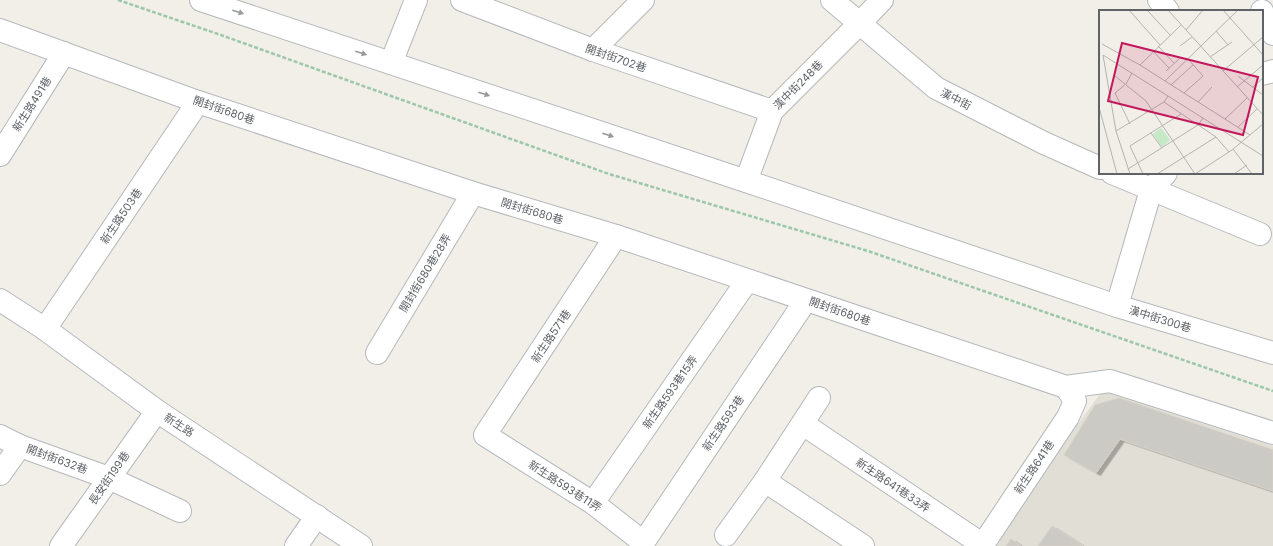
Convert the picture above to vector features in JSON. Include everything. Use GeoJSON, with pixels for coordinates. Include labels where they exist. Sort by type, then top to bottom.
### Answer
{"type":"FeatureCollection","features":[{"type":"Feature","properties":{"kind":"street"},"geometry":{"type":"LineString","coordinates":[[200,0],[1117,306]]}},
{"type":"Feature","properties":{"kind":"street"},"geometry":{"type":"LineString","coordinates":[[391,63],[416,0]]}},
{"type":"Feature","properties":{"kind":"street","name":"開封街702巷"},"geometry":{"type":"LineString","coordinates":[[462,0],[593,50],[772,111]]}},
{"type":"Feature","properties":{"kind":"street"},"geometry":{"type":"LineString","coordinates":[[593,50],[643,0]]}},
{"type":"Feature","properties":{"kind":"street","name":"漢中街"},"geometry":{"type":"LineString","coordinates":[[832,0],[936,88],[1044,143],[1099,168]]}},
{"type":"Feature","properties":{"kind":"street","name":"漢中街248巷"},"geometry":{"type":"LineString","coordinates":[[746,181],[772,111],[860,24],[882,0]]}},
{"type":"Feature","properties":{"kind":"street"},"geometry":{"type":"LineString","coordinates":[[1159,0],[1167,10]]}},
{"type":"Feature","properties":{"kind":"street"},"geometry":{"type":"LineString","coordinates":[[1256,0],[1261,10]]}},
{"type":"Feature","properties":{"kind":"street"},"geometry":{"type":"LineString","coordinates":[[1263,13],[1273,34]]}},
{"type":"Feature","properties":{"kind":"street","name":"開封街680巷"},"geometry":{"type":"LineString","coordinates":[[0,30],[198,102],[473,193],[616,236],[1066,388]]}},
{"type":"Feature","properties":{"kind":"street","name":"新生路491巷"},"geometry":{"type":"LineString","coordinates":[[0,156],[64,53]]}},
{"type":"Feature","properties":{"kind":"street"},"geometry":{"type":"LineString","coordinates":[[1263,74],[1273,71]]}},
{"type":"Feature","properties":{"kind":"street","name":"新生路503巷"},"geometry":{"type":"LineString","coordinates":[[45,329],[198,102]]}},
{"type":"Feature","properties":{"kind":"street"},"geometry":{"type":"LineString","coordinates":[[1114,174],[1260,234]]}},
{"type":"Feature","properties":{"kind":"street"},"geometry":{"type":"LineString","coordinates":[[1151,190],[1165,174]]}},
{"type":"Feature","properties":{"kind":"street","name":"漢中街300巷"},"geometry":{"type":"LineString","coordinates":[[1151,190],[1117,306],[1273,353]]}},
{"type":"Feature","properties":{"kind":"street","name":"開封街680巷28弄"},"geometry":{"type":"LineString","coordinates":[[377,353],[473,193]]}},
{"type":"Feature","properties":{"kind":"street","name":"新生路571巷"},"geometry":{"type":"LineString","coordinates":[[485,435],[616,236]]}},
{"type":"Feature","properties":{"kind":"street","name":"新生路593巷15弄"},"geometry":{"type":"LineString","coordinates":[[593,503],[747,281]]}},
{"type":"Feature","properties":{"kind":"street","name":"新生路"},"geometry":{"type":"LineString","coordinates":[[0,300],[45,329],[157,411],[361,546]]}},
{"type":"Feature","properties":{"kind":"street","name":"新生路593巷"},"geometry":{"type":"LineString","coordinates":[[642,544],[806,300]]}},
{"type":"Feature","properties":{"kind":"street"},"geometry":{"type":"LineString","coordinates":[[1066,388],[1110,381],[1273,433]]}},
{"type":"Feature","properties":{"kind":"street","name":"新生路641巷"},"geometry":{"type":"LineString","coordinates":[[983,546],[1068,417],[1075,401],[1066,388]]}},
{"type":"Feature","properties":{"kind":"street"},"geometry":{"type":"LineString","coordinates":[[726,535],[765,481],[819,398]]}},
{"type":"Feature","properties":{"kind":"street","name":"長安街199巷"},"geometry":{"type":"LineString","coordinates":[[61,546],[157,411]]}},
{"type":"Feature","properties":{"kind":"street","name":"新生路641巷33弄"},"geometry":{"type":"LineString","coordinates":[[802,424],[983,546]]}},
{"type":"Feature","properties":{"kind":"street","name":"新生路593巷11弄"},"geometry":{"type":"LineString","coordinates":[[485,435],[593,503],[642,544]]}},
{"type":"Feature","properties":{"kind":"street","name":"開封街632巷"},"geometry":{"type":"LineString","coordinates":[[0,436],[20,446],[109,478],[180,510]]}},
{"type":"Feature","properties":{"kind":"street"},"geometry":{"type":"LineString","coordinates":[[0,474],[20,446]]}},
{"type":"Feature","properties":{"kind":"street"},"geometry":{"type":"LineString","coordinates":[[765,481],[863,546]]}},
{"type":"Feature","properties":{"kind":"street"},"geometry":{"type":"LineString","coordinates":[[296,546],[317,516]]}},
{"type":"Feature","properties":{"kind":"path"},"geometry":{"type":"LineString","coordinates":[[118,0],[218,34],[609,174],[868,251],[1273,391]]}},
{"type":"Feature","properties":{"kind":"shaded area"},"geometry":{"type":"Polygon","coordinates":[[[1102,391],[1273,446],[1273,546],[990,546],[1102,391]]]}},
{"type":"Feature","properties":{"kind":"building"},"geometry":{"type":"Polygon","coordinates":[[[1119,398],[1273,450],[1273,491],[1120,439],[1096,473],[1064,455],[1095,405],[1119,398]]]}},
{"type":"Feature","properties":{"kind":"building"},"geometry":{"type":"Polygon","coordinates":[[[1052,526],[1083,546],[1038,546],[1052,526]]]}},
{"type":"Feature","properties":{"kind":"building"},"geometry":{"type":"Polygon","coordinates":[[[1011,539],[1021,546],[1006,546],[1011,539]]]}}]}
